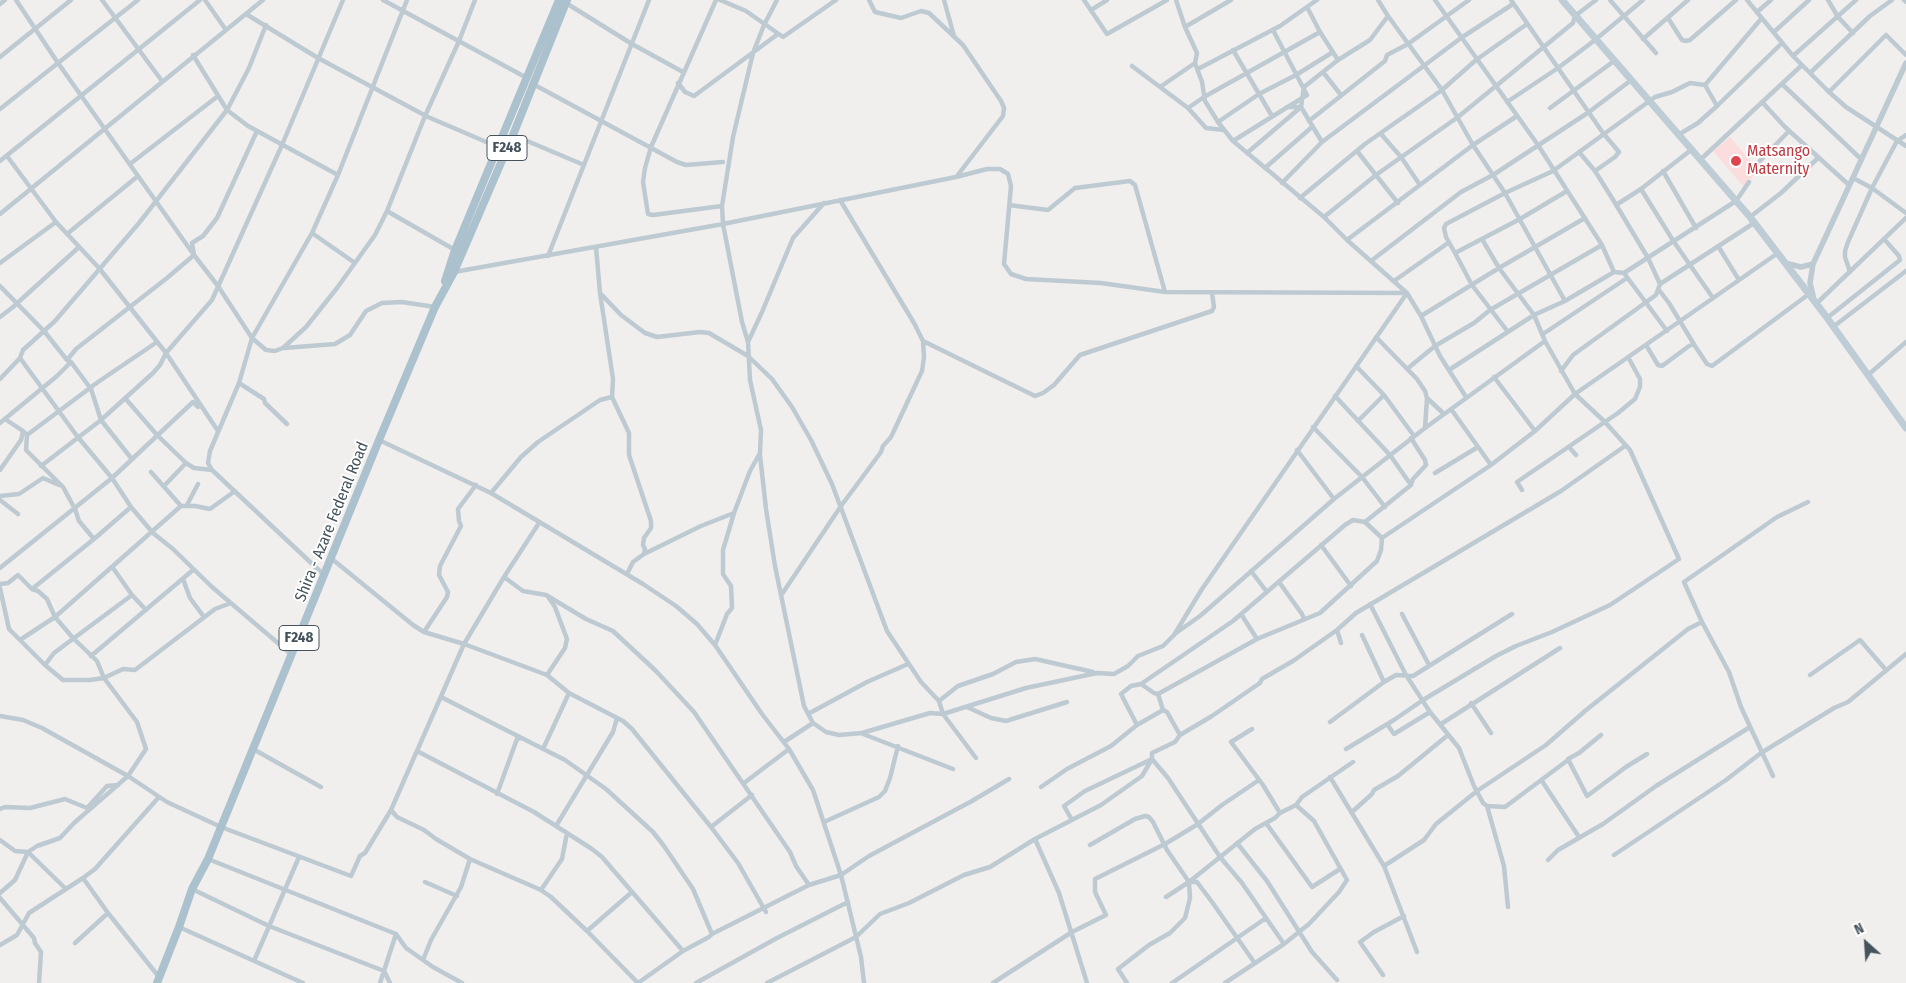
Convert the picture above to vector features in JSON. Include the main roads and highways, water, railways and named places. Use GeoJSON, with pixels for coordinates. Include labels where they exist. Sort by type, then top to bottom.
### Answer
{"type":"FeatureCollection","features":[{"type":"Feature","properties":{"kind":"main road"},"geometry":{"type":"LineString","coordinates":[[1562,0],[1752,220],[1834,327],[1906,428]]}},
{"type":"Feature","properties":{"kind":"main road","name":"Shira - Azare Federal Road"},"geometry":{"type":"LineString","coordinates":[[442,293],[455,250],[564,1]]}},
{"type":"Feature","properties":{"kind":"main road","name":"Shira - Azare Federal Road"},"geometry":{"type":"LineString","coordinates":[[158,980],[192,889],[208,859],[435,307],[454,272],[513,135],[530,81]]}},
{"type":"Feature","properties":{"kind":"place","name":"Matsango Maternity"},"geometry":{"type":"Point","coordinates":[1736,161]}}]}
